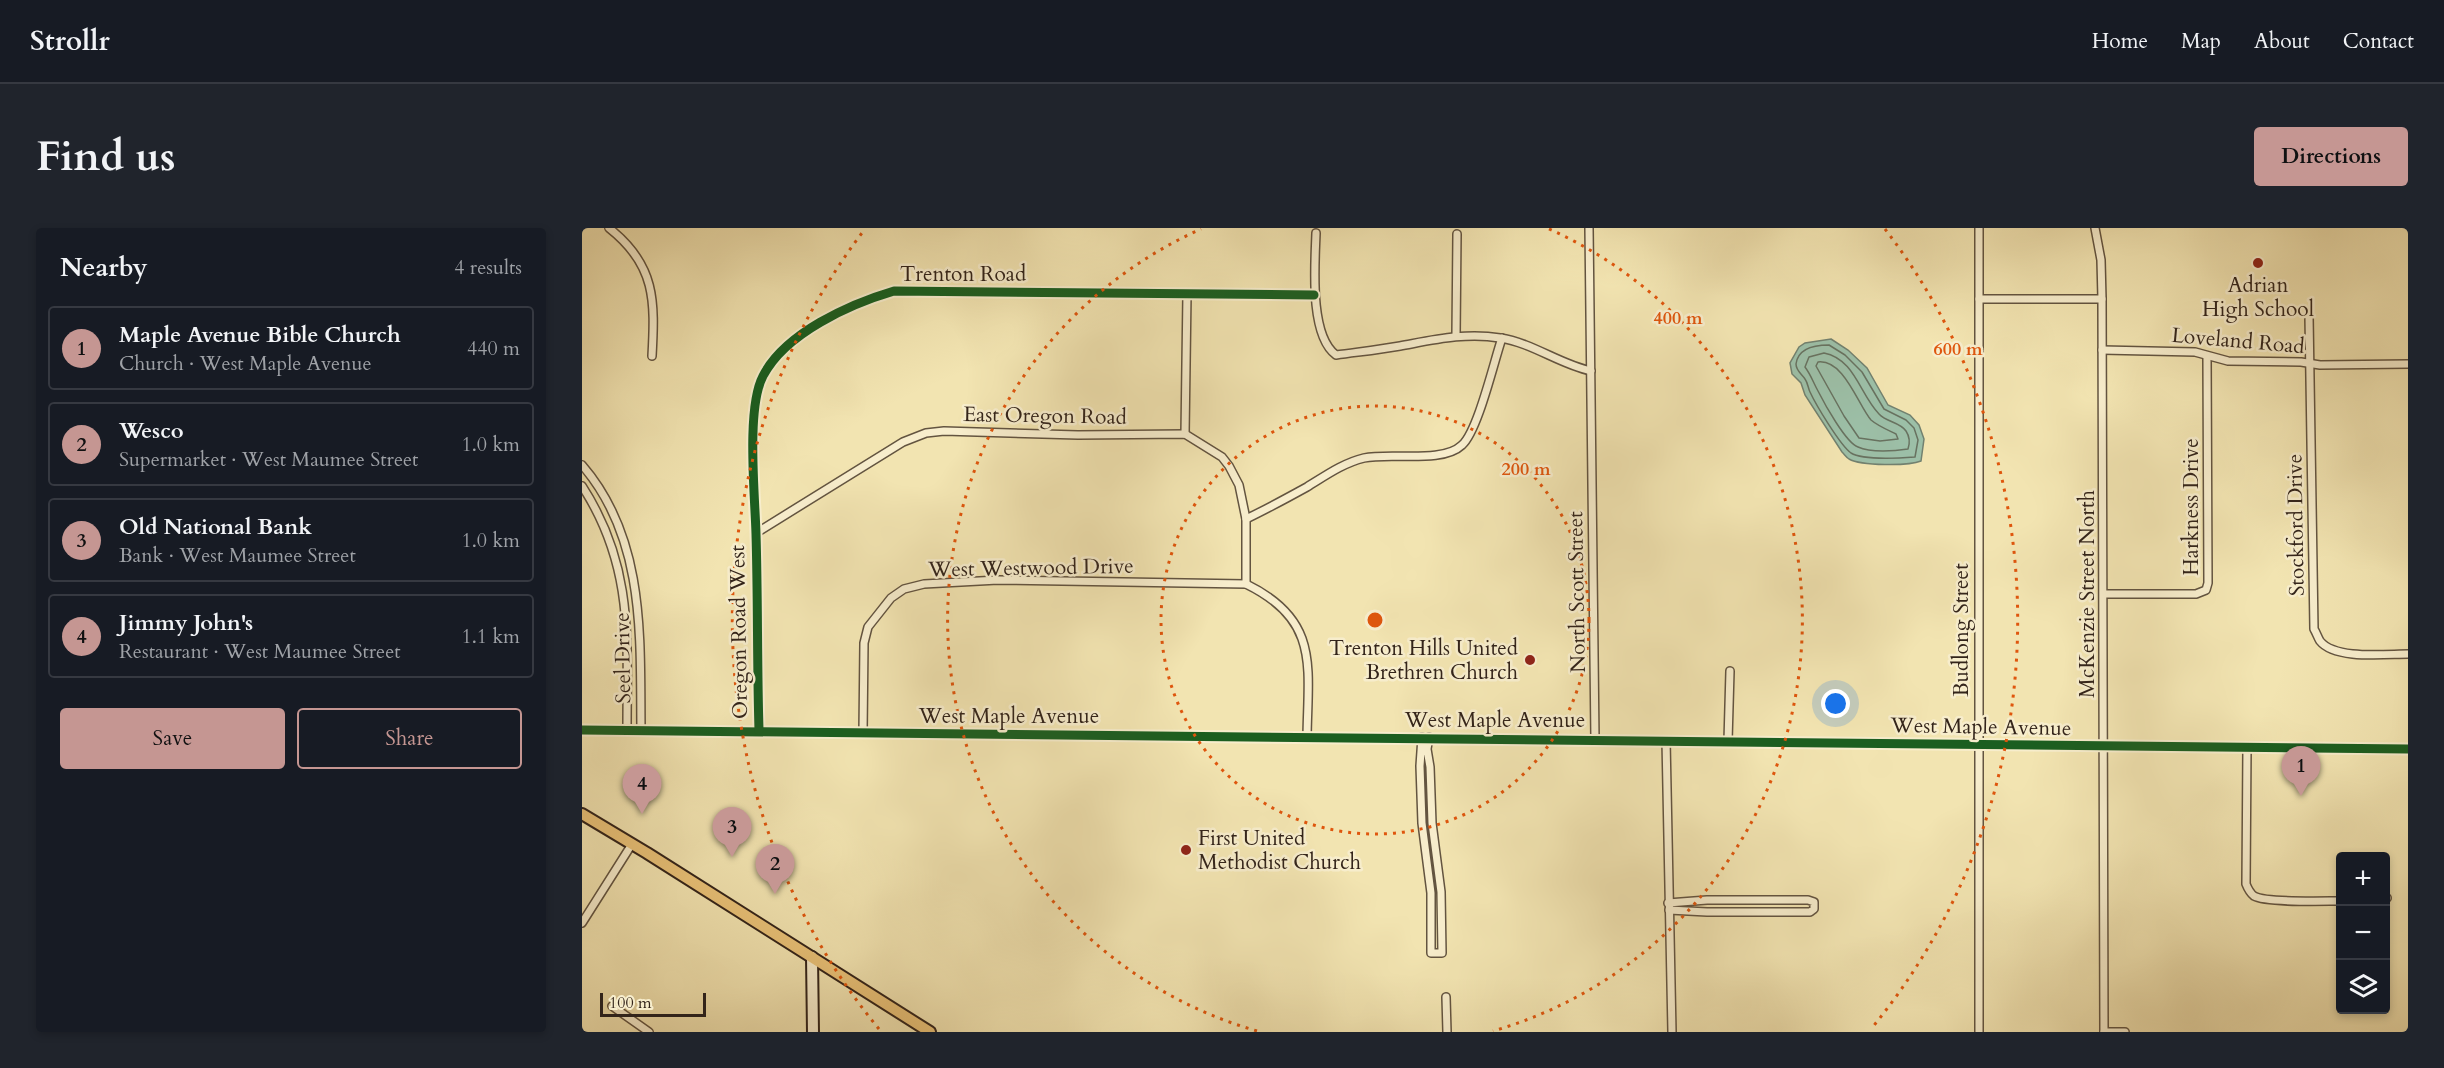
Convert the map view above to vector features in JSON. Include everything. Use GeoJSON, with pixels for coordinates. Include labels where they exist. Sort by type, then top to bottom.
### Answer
{"type":"FeatureCollection","features":[{"type":"Feature","properties":{"kind":"main road"},"geometry":{"type":"LineString","coordinates":[[582,814],[930,1032]]}},
{"type":"Feature","properties":{"kind":"street"},"geometry":{"type":"LineString","coordinates":[[609,228],[630,246],[639,259],[650,287],[654,318],[652,356]]}},
{"type":"Feature","properties":{"kind":"street","name":"North Scott Street"},"geometry":{"type":"LineString","coordinates":[[1589,228],[1596,739]]}},
{"type":"Feature","properties":{"kind":"street","name":"Budlong Street"},"geometry":{"type":"LineString","coordinates":[[1979,228],[1979,1032]]}},
{"type":"Feature","properties":{"kind":"street","name":"McKenzie Street North"},"geometry":{"type":"LineString","coordinates":[[2095,228],[2101,260],[2102,299],[2104,1032]]}},
{"type":"Feature","properties":{"kind":"street"},"geometry":{"type":"LineString","coordinates":[[1316,233],[1314,295],[1321,334],[1327,349],[1336,355],[1456,336],[1502,338],[1531,346],[1566,364],[1591,371]]}},
{"type":"Feature","properties":{"kind":"street"},"geometry":{"type":"LineString","coordinates":[[1456,336],[1457,234]]}},
{"type":"Feature","properties":{"kind":"street","name":"Trenton Road"},"geometry":{"type":"LineString","coordinates":[[756,533],[753,470],[755,412],[762,377],[771,363],[794,341],[836,314],[871,298],[894,291],[1314,295]]}},
{"type":"Feature","properties":{"kind":"street"},"geometry":{"type":"LineString","coordinates":[[1187,294],[1185,434],[1213,450],[1230,466],[1243,496],[1246,519],[1246,584],[1262,591],[1287,611],[1303,636],[1307,658],[1307,737]]}},
{"type":"Feature","properties":{"kind":"street"},"geometry":{"type":"LineString","coordinates":[[1979,299],[2102,299]]}},
{"type":"Feature","properties":{"kind":"street","name":"Stockford Drive"},"geometry":{"type":"LineString","coordinates":[[2309,316],[2314,628],[2321,642],[2349,654],[2408,654]]}},
{"type":"Feature","properties":{"kind":"street"},"geometry":{"type":"LineString","coordinates":[[1246,519],[1266,510],[1334,470],[1362,458],[1388,455],[1440,455],[1452,452],[1463,444],[1471,432],[1502,338]]}},
{"type":"Feature","properties":{"kind":"street","name":"Loveland Road"},"geometry":{"type":"LineString","coordinates":[[2102,350],[2195,352],[2206,357],[2228,361],[2320,365],[2408,364]]}},
{"type":"Feature","properties":{"kind":"street","name":"Harkness Drive"},"geometry":{"type":"LineString","coordinates":[[2103,594],[2196,594],[2206,590],[2208,583],[2206,357]]}},
{"type":"Feature","properties":{"kind":"street","name":"East Oregon Road"},"geometry":{"type":"LineString","coordinates":[[756,533],[903,442],[926,433],[944,431],[1078,435],[1185,434]]}},
{"type":"Feature","properties":{"kind":"street","name":"Seel Drive"},"geometry":{"type":"LineString","coordinates":[[582,465],[606,500],[618,526],[626,546],[635,586],[640,621],[641,729]]}},
{"type":"Feature","properties":{"kind":"street","name":"Seel Drive"},"geometry":{"type":"LineString","coordinates":[[582,486],[602,521],[618,565],[627,615],[627,729]]}},
{"type":"Feature","properties":{"kind":"street","name":"Oregon Road West"},"geometry":{"type":"LineString","coordinates":[[756,533],[759,730]]}},
{"type":"Feature","properties":{"kind":"street","name":"West Westwood Drive"},"geometry":{"type":"LineString","coordinates":[[863,732],[864,643],[868,627],[891,598],[904,589],[924,584],[998,580],[1246,584]]}},
{"type":"Feature","properties":{"kind":"street","name":"Seel Drive"},"geometry":{"type":"LineString","coordinates":[[622,589],[635,586]]}},
{"type":"Feature","properties":{"kind":"street"},"geometry":{"type":"LineString","coordinates":[[1728,741],[1730,671]]}},
{"type":"Feature","properties":{"kind":"street","name":"West Maple Avenue"},"geometry":{"type":"LineString","coordinates":[[582,730],[759,730],[2408,749]]}},
{"type":"Feature","properties":{"kind":"street"},"geometry":{"type":"LineString","coordinates":[[1426,737],[1430,767],[1432,823],[1441,892],[1442,953],[1431,953],[1431,893],[1422,823],[1420,766],[1426,737]]}},
{"type":"Feature","properties":{"kind":"street"},"geometry":{"type":"LineString","coordinates":[[1666,740],[1672,1032]]}},
{"type":"Feature","properties":{"kind":"street"},"geometry":{"type":"LineString","coordinates":[[2247,747],[2246,884],[2249,891],[2255,897],[2270,899],[2336,901]]}},
{"type":"Feature","properties":{"kind":"street"},"geometry":{"type":"LineString","coordinates":[[1422,823],[1432,823]]}},
{"type":"Feature","properties":{"kind":"street"},"geometry":{"type":"LineString","coordinates":[[582,923],[632,844]]}},
{"type":"Feature","properties":{"kind":"street"},"geometry":{"type":"LineString","coordinates":[[1431,893],[1441,892]]}},
{"type":"Feature","properties":{"kind":"street"},"geometry":{"type":"LineString","coordinates":[[1758,900],[1814,902],[1814,909],[1810,912],[1758,912],[1668,907],[1758,900]]}},
{"type":"Feature","properties":{"kind":"street"},"geometry":{"type":"LineString","coordinates":[[1758,900],[1758,912]]}},
{"type":"Feature","properties":{"kind":"street"},"geometry":{"type":"LineString","coordinates":[[812,957],[813,1032]]}},
{"type":"Feature","properties":{"kind":"street"},"geometry":{"type":"LineString","coordinates":[[1446,997],[1447,1032]]}},
{"type":"Feature","properties":{"kind":"street"},"geometry":{"type":"LineString","coordinates":[[612,1006],[649,1032]]}},
{"type":"Feature","properties":{"kind":"street"},"geometry":{"type":"LineString","coordinates":[[2104,1032],[2125,1032]]}},
{"type":"Feature","properties":{"kind":"water"},"geometry":{"type":"Polygon","coordinates":[[[1831,339],[1848,350],[1867,368],[1888,405],[1910,415],[1919,425],[1924,439],[1921,461],[1896,464],[1864,463],[1849,459],[1842,452],[1805,395],[1801,383],[1792,374],[1790,363],[1799,347],[1805,343],[1831,339]]]}},
{"type":"Feature","properties":{"kind":"cycle path"},"geometry":{"type":"LineString","coordinates":[[759,730],[753,430],[758,390],[763,376],[787,346],[820,322],[839,312],[894,291],[1314,295]]}},
{"type":"Feature","properties":{"kind":"cycle path"},"geometry":{"type":"LineString","coordinates":[[582,730],[2408,749]]}},
{"type":"Feature","properties":{"kind":"place","name":"Adrian High School"},"geometry":{"type":"Point","coordinates":[2258,263]}},
{"type":"Feature","properties":{"kind":"place","name":"Trenton Hills United Brethren Church"},"geometry":{"type":"Point","coordinates":[1530,660]}},
{"type":"Feature","properties":{"kind":"place","name":"Maple Avenue Bible Church"},"geometry":{"type":"Point","coordinates":[2301,796]}},
{"type":"Feature","properties":{"kind":"place","name":"Jimmy John's"},"geometry":{"type":"Point","coordinates":[642,814]}},
{"type":"Feature","properties":{"kind":"place","name":"First United Methodist Church"},"geometry":{"type":"Point","coordinates":[1186,850]}},
{"type":"Feature","properties":{"kind":"place","name":"Old National Bank"},"geometry":{"type":"Point","coordinates":[732,857]}},
{"type":"Feature","properties":{"kind":"place","name":"Wesco"},"geometry":{"type":"Point","coordinates":[775,894]}}]}
